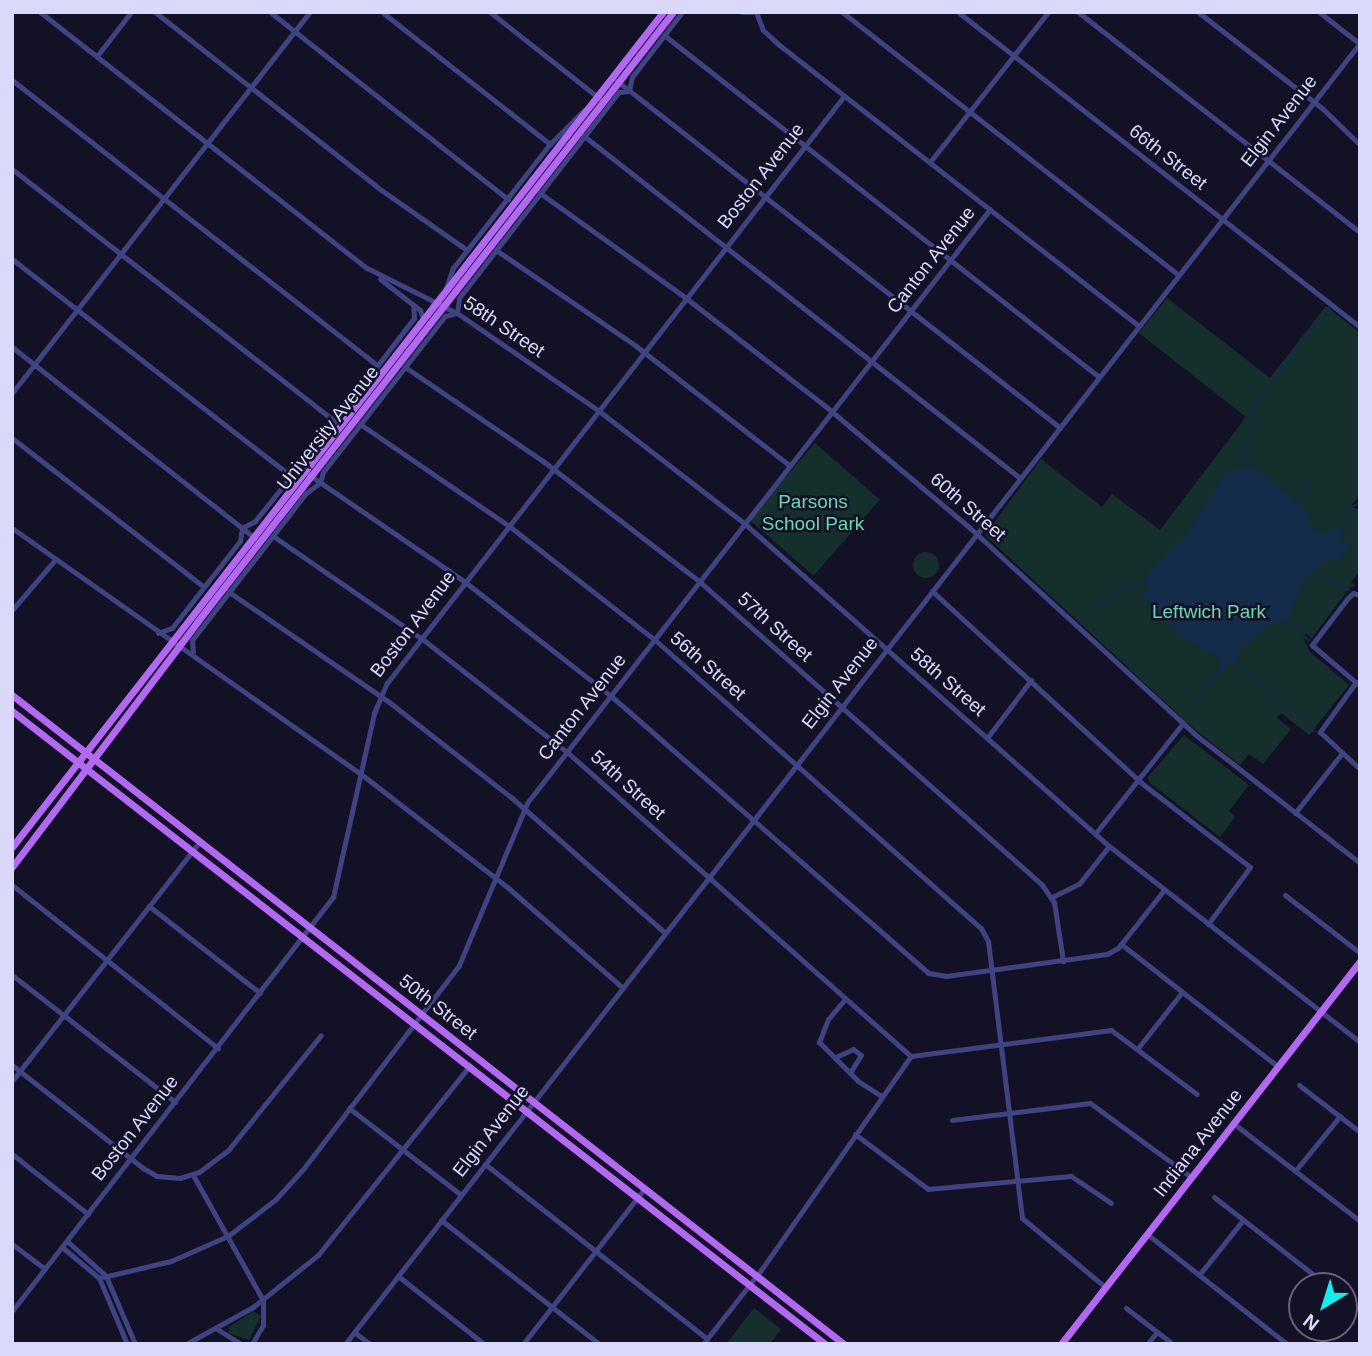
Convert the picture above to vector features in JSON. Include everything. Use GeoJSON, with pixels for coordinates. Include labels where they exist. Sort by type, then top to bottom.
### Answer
{"type":"FeatureCollection","features":[{"type":"Feature","properties":{"kind":"main road","name":"University Avenue"},"geometry":{"type":"LineString","coordinates":[[12,847],[76,761],[175,643],[440,303],[603,101],[663,12]]}},
{"type":"Feature","properties":{"kind":"main road","name":"University Avenue"},"geometry":{"type":"LineString","coordinates":[[307,473],[423,318],[440,303],[446,288],[583,111],[615,80],[673,12]]}},
{"type":"Feature","properties":{"kind":"main road","name":"University Avenue"},"geometry":{"type":"LineString","coordinates":[[12,867],[175,643]]}},
{"type":"Feature","properties":{"kind":"main road","name":"50th Street"},"geometry":{"type":"LineString","coordinates":[[12,695],[844,1344]]}},
{"type":"Feature","properties":{"kind":"main road","name":"50th Street"},"geometry":{"type":"LineString","coordinates":[[12,711],[305,936],[825,1344]]}},
{"type":"Feature","properties":{"kind":"main road"},"geometry":{"type":"LineString","coordinates":[[26,828],[35,834]]}},
{"type":"Feature","properties":{"kind":"main road","name":"Indiana Avenue"},"geometry":{"type":"LineString","coordinates":[[1061,1344],[1360,961]]}},
{"type":"Feature","properties":{"kind":"street","name":"58th Street"},"geometry":{"type":"LineString","coordinates":[[40,12],[367,268],[413,305],[423,318]]}},
{"type":"Feature","properties":{"kind":"street"},"geometry":{"type":"LineString","coordinates":[[97,56],[131,12]]}},
{"type":"Feature","properties":{"kind":"street"},"geometry":{"type":"LineString","coordinates":[[155,12],[251,88],[467,250]]}},
{"type":"Feature","properties":{"kind":"street"},"geometry":{"type":"LineString","coordinates":[[271,12],[508,199]]}},
{"type":"Feature","properties":{"kind":"street"},"geometry":{"type":"LineString","coordinates":[[12,393],[310,12]]}},
{"type":"Feature","properties":{"kind":"street"},"geometry":{"type":"LineString","coordinates":[[382,12],[550,144]]}},
{"type":"Feature","properties":{"kind":"street"},"geometry":{"type":"LineString","coordinates":[[489,12],[603,101]]}},
{"type":"Feature","properties":{"kind":"street"},"geometry":{"type":"LineString","coordinates":[[629,91],[632,76],[682,12]]}},
{"type":"Feature","properties":{"kind":"street"},"geometry":{"type":"LineString","coordinates":[[741,12],[754,12],[768,35],[1139,326]]}},
{"type":"Feature","properties":{"kind":"street"},"geometry":{"type":"LineString","coordinates":[[842,12],[1179,275]]}},
{"type":"Feature","properties":{"kind":"street","name":"66th Street"},"geometry":{"type":"LineString","coordinates":[[958,12],[1360,327]]}},
{"type":"Feature","properties":{"kind":"street"},"geometry":{"type":"LineString","coordinates":[[930,162],[1048,12]]}},
{"type":"Feature","properties":{"kind":"street"},"geometry":{"type":"LineString","coordinates":[[1077,12],[1360,232]]}},
{"type":"Feature","properties":{"kind":"street"},"geometry":{"type":"LineString","coordinates":[[1198,12],[1313,102],[1360,145]]}},
{"type":"Feature","properties":{"kind":"street"},"geometry":{"type":"LineString","coordinates":[[1319,12],[1360,43]]}},
{"type":"Feature","properties":{"kind":"street"},"geometry":{"type":"LineString","coordinates":[[664,36],[1099,377]]}},
{"type":"Feature","properties":{"kind":"street","name":"Elgin Avenue"},"geometry":{"type":"LineString","coordinates":[[345,1344],[1360,43]]}},
{"type":"Feature","properties":{"kind":"street"},"geometry":{"type":"LineString","coordinates":[[12,80],[377,365]]}},
{"type":"Feature","properties":{"kind":"street"},"geometry":{"type":"LineString","coordinates":[[615,80],[1059,428]]}},
{"type":"Feature","properties":{"kind":"street"},"geometry":{"type":"LineString","coordinates":[[320,483],[323,472],[445,316],[457,313],[459,298],[584,136],[619,92],[629,91]]}},
{"type":"Feature","properties":{"kind":"street","name":"Boston Avenue"},"geometry":{"type":"LineString","coordinates":[[12,1311],[312,928],[340,881],[380,696],[421,638],[845,96]]}},
{"type":"Feature","properties":{"kind":"street"},"geometry":{"type":"LineString","coordinates":[[446,288],[450,273],[467,250],[550,144],[583,111]]}},
{"type":"Feature","properties":{"kind":"street"},"geometry":{"type":"LineString","coordinates":[[584,136],[1020,478]]}},
{"type":"Feature","properties":{"kind":"street"},"geometry":{"type":"LineString","coordinates":[[12,169],[334,421]]}},
{"type":"Feature","properties":{"kind":"street","name":"60th Street"},"geometry":{"type":"LineString","coordinates":[[540,193],[687,298],[832,412],[976,534],[1183,723],[1360,863]]}},
{"type":"Feature","properties":{"kind":"street","name":"Canton Avenue"},"geometry":{"type":"LineString","coordinates":[[99,1278],[186,1256],[228,1236],[276,1199],[460,965],[524,808],[990,209]]}},
{"type":"Feature","properties":{"kind":"street"},"geometry":{"type":"LineString","coordinates":[[496,250],[644,352],[790,466]]}},
{"type":"Feature","properties":{"kind":"street"},"geometry":{"type":"LineString","coordinates":[[12,259],[291,476]]}},
{"type":"Feature","properties":{"kind":"street","name":"58th Street"},"geometry":{"type":"LineString","coordinates":[[367,268],[457,313],[599,411],[745,524],[1109,846],[1360,1042]]}},
{"type":"Feature","properties":{"kind":"street"},"geometry":{"type":"LineString","coordinates":[[242,528],[255,522],[414,318],[413,305]]}},
{"type":"Feature","properties":{"kind":"street"},"geometry":{"type":"LineString","coordinates":[[12,347],[256,539]]}},
{"type":"Feature","properties":{"kind":"street","name":"57th Street"},"geometry":{"type":"LineString","coordinates":[[405,366],[554,469],[700,582],[1052,897]]}},
{"type":"Feature","properties":{"kind":"street","name":"56th Street"},"geometry":{"type":"LineString","coordinates":[[360,424],[509,526],[655,640],[981,928],[991,970],[1024,1223],[1105,1287]]}},
{"type":"Feature","properties":{"kind":"street"},"geometry":{"type":"LineString","coordinates":[[12,438],[204,587]]}},
{"type":"Feature","properties":{"kind":"street"},"geometry":{"type":"LineString","coordinates":[[307,473],[465,582],[611,696],[752,821],[935,975],[1107,954],[1121,944],[1164,890]]}},
{"type":"Feature","properties":{"kind":"street"},"geometry":{"type":"LineString","coordinates":[[193,652],[192,640],[313,485],[320,483]]}},
{"type":"Feature","properties":{"kind":"street"},"geometry":{"type":"LineString","coordinates":[[12,528],[54,561],[158,633],[193,652],[361,774],[495,878],[622,988]]}},
{"type":"Feature","properties":{"kind":"street"},"geometry":{"type":"LineString","coordinates":[[158,633],[172,628],[240,541],[242,528]]}},
{"type":"Feature","properties":{"kind":"street","name":"54th Street"},"geometry":{"type":"LineString","coordinates":[[273,536],[421,638],[567,752],[911,1056]]}},
{"type":"Feature","properties":{"kind":"street"},"geometry":{"type":"LineString","coordinates":[[12,610],[54,561]]}},
{"type":"Feature","properties":{"kind":"street"},"geometry":{"type":"LineString","coordinates":[[932,590],[1139,779],[1250,867],[1208,924]]}},
{"type":"Feature","properties":{"kind":"street"},"geometry":{"type":"LineString","coordinates":[[229,592],[380,696],[524,808],[665,933]]}},
{"type":"Feature","properties":{"kind":"street"},"geometry":{"type":"LineString","coordinates":[[1357,594],[1312,646],[1358,684],[1321,727],[1321,734],[1360,769]]}},
{"type":"Feature","properties":{"kind":"street"},"geometry":{"type":"LineString","coordinates":[[987,738],[1031,680]]}},
{"type":"Feature","properties":{"kind":"street"},"geometry":{"type":"LineString","coordinates":[[1095,834],[1183,723]]}},
{"type":"Feature","properties":{"kind":"street"},"geometry":{"type":"LineString","coordinates":[[1295,813],[1342,753]]}},
{"type":"Feature","properties":{"kind":"street"},"geometry":{"type":"LineString","coordinates":[[12,1081],[200,841]]}},
{"type":"Feature","properties":{"kind":"street"},"geometry":{"type":"LineString","coordinates":[[1063,961],[1052,897],[1079,884],[1109,846]]}},
{"type":"Feature","properties":{"kind":"street"},"geometry":{"type":"LineString","coordinates":[[12,885],[218,1048]]}},
{"type":"Feature","properties":{"kind":"street"},"geometry":{"type":"LineString","coordinates":[[1285,895],[1360,953]]}},
{"type":"Feature","properties":{"kind":"street"},"geometry":{"type":"LineString","coordinates":[[149,906],[260,993]]}},
{"type":"Feature","properties":{"kind":"street"},"geometry":{"type":"LineString","coordinates":[[1121,944],[1277,1066]]}},
{"type":"Feature","properties":{"kind":"street"},"geometry":{"type":"LineString","coordinates":[[12,975],[175,1102]]}},
{"type":"Feature","properties":{"kind":"street"},"geometry":{"type":"LineString","coordinates":[[1138,1048],[1182,992]]}},
{"type":"Feature","properties":{"kind":"street"},"geometry":{"type":"LineString","coordinates":[[845,999],[828,1019],[819,1042],[881,1096]]}},
{"type":"Feature","properties":{"kind":"street"},"geometry":{"type":"LineString","coordinates":[[485,1164],[705,1341],[751,1285],[911,1056],[1104,1030],[1138,1048],[1197,1094]]}},
{"type":"Feature","properties":{"kind":"street"},"geometry":{"type":"LineString","coordinates":[[12,1065],[157,1176],[193,1175],[241,1138],[321,1035]]}},
{"type":"Feature","properties":{"kind":"street"},"geometry":{"type":"LineString","coordinates":[[836,1057],[853,1049],[862,1055],[851,1072]]}},
{"type":"Feature","properties":{"kind":"street"},"geometry":{"type":"LineString","coordinates":[[186,1344],[217,1329],[263,1300],[332,1240],[470,1065]]}},
{"type":"Feature","properties":{"kind":"street"},"geometry":{"type":"LineString","coordinates":[[1299,1085],[1360,1132]]}},
{"type":"Feature","properties":{"kind":"street"},"geometry":{"type":"LineString","coordinates":[[952,1120],[1079,1103],[1098,1105],[1191,1177]]}},
{"type":"Feature","properties":{"kind":"street"},"geometry":{"type":"LineString","coordinates":[[349,1108],[461,1195]]}},
{"type":"Feature","properties":{"kind":"street"},"geometry":{"type":"LineString","coordinates":[[1295,1171],[1340,1116]]}},
{"type":"Feature","properties":{"kind":"street"},"geometry":{"type":"LineString","coordinates":[[1233,1123],[1360,1221]]}},
{"type":"Feature","properties":{"kind":"street"},"geometry":{"type":"LineString","coordinates":[[855,1133],[928,1189],[1071,1176],[1111,1203]]}},
{"type":"Feature","properties":{"kind":"street"},"geometry":{"type":"LineString","coordinates":[[12,1154],[88,1214]]}},
{"type":"Feature","properties":{"kind":"street"},"geometry":{"type":"LineString","coordinates":[[193,1175],[263,1300],[263,1325],[252,1344]]}},
{"type":"Feature","properties":{"kind":"street"},"geometry":{"type":"LineString","coordinates":[[523,1344],[645,1188]]}},
{"type":"Feature","properties":{"kind":"street"},"geometry":{"type":"LineString","coordinates":[[1214,1197],[1310,1272]]}},
{"type":"Feature","properties":{"kind":"street"},"geometry":{"type":"LineString","coordinates":[[441,1220],[599,1344]]}},
{"type":"Feature","properties":{"kind":"street"},"geometry":{"type":"LineString","coordinates":[[1199,1275],[1243,1220]]}},
{"type":"Feature","properties":{"kind":"street"},"geometry":{"type":"LineString","coordinates":[[1147,1234],[1287,1344]]}},
{"type":"Feature","properties":{"kind":"street"},"geometry":{"type":"LineString","coordinates":[[67,1241],[106,1276],[135,1344]]}},
{"type":"Feature","properties":{"kind":"street"},"geometry":{"type":"LineString","coordinates":[[12,1244],[45,1269]]}},
{"type":"Feature","properties":{"kind":"street"},"geometry":{"type":"LineString","coordinates":[[62,1247],[99,1278],[127,1344]]}},
{"type":"Feature","properties":{"kind":"street"},"geometry":{"type":"LineString","coordinates":[[398,1276],[484,1344]]}},
{"type":"Feature","properties":{"kind":"street"},"geometry":{"type":"LineString","coordinates":[[1126,1308],[1172,1344]]}},
{"type":"Feature","properties":{"kind":"street"},"geometry":{"type":"LineString","coordinates":[[217,1329],[241,1344]]}},
{"type":"Feature","properties":{"kind":"street"},"geometry":{"type":"LineString","coordinates":[[354,1332],[370,1344]]}},
{"type":"Feature","properties":{"kind":"street"},"geometry":{"type":"LineString","coordinates":[[1147,1344],[1157,1332]]}},
{"type":"Feature","properties":{"kind":"green space","name":"Leftwich Park"},"geometry":{"type":"Polygon","coordinates":[[[1167,298],[1270,378],[1326,306],[1360,333],[1360,495],[1351,506],[1360,510],[1360,571],[1351,582],[1356,586],[1350,587],[1312,638],[1306,633],[1303,638],[1310,652],[1349,685],[1309,735],[1281,713],[1277,718],[1291,729],[1263,764],[1249,754],[1240,765],[1192,727],[985,535],[1041,459],[1102,507],[1112,494],[1160,530],[1246,417],[1139,333],[1167,298]]]}},
{"type":"Feature","properties":{"kind":"green space","name":"Parsons School Park"},"geometry":{"type":"Polygon","coordinates":[[[815,443],[880,499],[814,576],[749,519],[815,443]]]}},
{"type":"Feature","properties":{"kind":"green space"},"geometry":{"type":"Polygon","coordinates":[[[926,552],[935,556],[939,565],[935,574],[926,578],[917,574],[913,565],[917,556],[926,552]]]}},
{"type":"Feature","properties":{"kind":"green space"},"geometry":{"type":"Polygon","coordinates":[[[1184,735],[1249,785],[1229,811],[1235,817],[1220,837],[1149,782],[1148,777],[1184,735]]]}},
{"type":"Feature","properties":{"kind":"green space"},"geometry":{"type":"Polygon","coordinates":[[[754,1308],[781,1329],[770,1344],[726,1344],[754,1308]]]}},
{"type":"Feature","properties":{"kind":"green space"},"geometry":{"type":"Polygon","coordinates":[[[253,1311],[261,1316],[249,1340],[228,1333],[229,1327],[253,1311]]]}},
{"type":"Feature","properties":{"kind":"water"},"geometry":{"type":"Polygon","coordinates":[[[1253,468],[1303,505],[1315,531],[1323,534],[1341,525],[1341,541],[1348,540],[1349,548],[1339,561],[1328,559],[1308,575],[1286,621],[1268,625],[1238,652],[1238,663],[1229,664],[1219,673],[1218,658],[1182,637],[1139,592],[1146,591],[1149,586],[1144,580],[1149,571],[1184,538],[1223,477],[1233,469],[1253,468]]]}},
{"type":"Feature","properties":{"kind":"waterway"},"geometry":{"type":"LineString","coordinates":[[1244,468],[1254,404],[1329,308]]}},
{"type":"Feature","properties":{"kind":"waterway"},"geometry":{"type":"LineString","coordinates":[[1296,500],[1311,481]]}},
{"type":"Feature","properties":{"kind":"waterway"},"geometry":{"type":"LineString","coordinates":[[1341,525],[1351,507],[1360,503]]}},
{"type":"Feature","properties":{"kind":"waterway"},"geometry":{"type":"LineString","coordinates":[[1315,573],[1349,590]]}},
{"type":"Feature","properties":{"kind":"waterway"},"geometry":{"type":"LineString","coordinates":[[1081,624],[1110,595],[1143,581]]}},
{"type":"Feature","properties":{"kind":"waterway"},"geometry":{"type":"LineString","coordinates":[[1287,620],[1309,641]]}},
{"type":"Feature","properties":{"kind":"waterway"},"geometry":{"type":"LineString","coordinates":[[1237,663],[1314,732]]}},
{"type":"Feature","properties":{"kind":"waterway"},"geometry":{"type":"LineString","coordinates":[[1182,718],[1218,672]]}}]}
